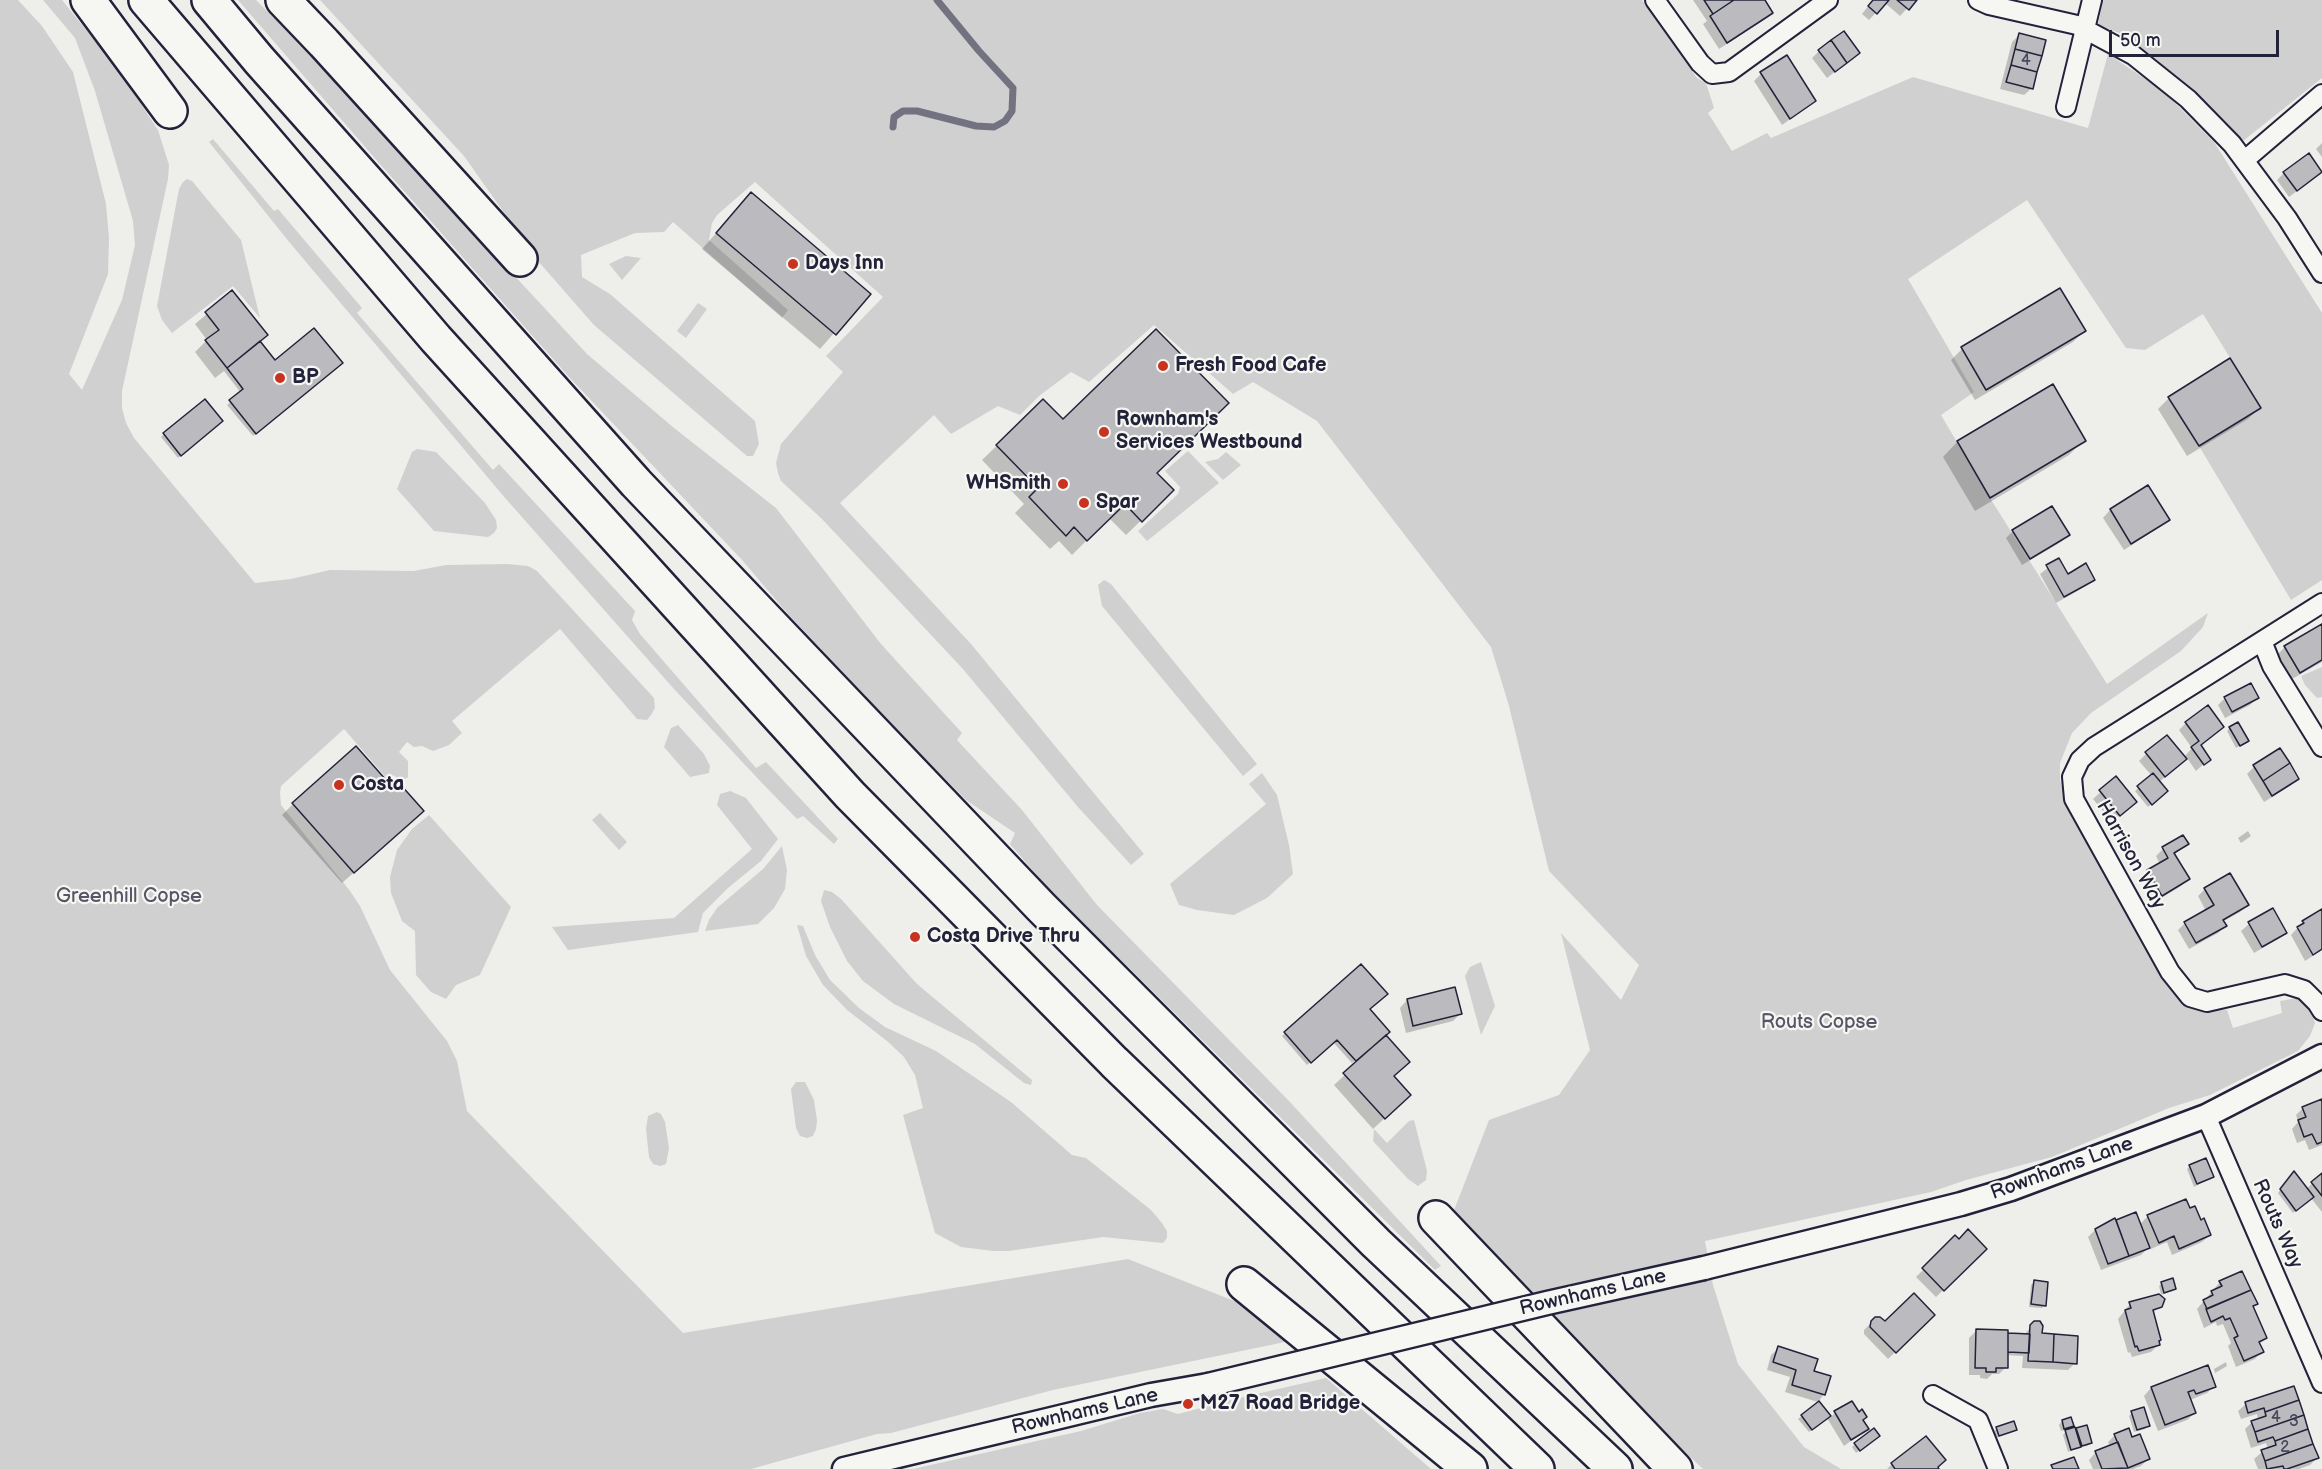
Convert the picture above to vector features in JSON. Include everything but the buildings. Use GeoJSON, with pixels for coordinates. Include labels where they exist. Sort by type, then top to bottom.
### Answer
{"type":"FeatureCollection","features":[{"type":"Feature","properties":{"kind":"highway"},"geometry":{"type":"LineString","coordinates":[[88,0],[170,111]]}},
{"type":"Feature","properties":{"kind":"highway"},"geometry":{"type":"LineString","coordinates":[[146,0],[436,339],[850,795],[1122,1070],[1537,1469]]}},
{"type":"Feature","properties":{"kind":"highway"},"geometry":{"type":"LineString","coordinates":[[209,0],[267,69],[636,483],[1008,872],[1376,1243],[1615,1469]]}},
{"type":"Feature","properties":{"kind":"highway"},"geometry":{"type":"LineString","coordinates":[[283,0],[520,260]]}},
{"type":"Feature","properties":{"kind":"highway"},"geometry":{"type":"LineString","coordinates":[[1436,1218],[1675,1469]]}},
{"type":"Feature","properties":{"kind":"highway"},"geometry":{"type":"LineString","coordinates":[[1244,1284],[1470,1469]]}},
{"type":"Feature","properties":{"kind":"street"},"geometry":{"type":"LineString","coordinates":[[1655,0],[1700,63],[1712,74],[1729,72],[1828,0]]}},
{"type":"Feature","properties":{"kind":"street"},"geometry":{"type":"LineString","coordinates":[[1978,0],[1989,5],[2077,25],[2133,54],[2179,91],[2223,133],[2246,159],[2322,273]]}},
{"type":"Feature","properties":{"kind":"street"},"geometry":{"type":"LineString","coordinates":[[2066,107],[2092,0]]}},
{"type":"Feature","properties":{"kind":"street"},"geometry":{"type":"LineString","coordinates":[[2246,159],[2322,94]]}},
{"type":"Feature","properties":{"kind":"street","name":"Harrison Way"},"geometry":{"type":"LineString","coordinates":[[2322,603],[2094,747],[2080,760],[2072,777],[2074,799],[2170,972],[2190,997],[2207,1002],[2285,984],[2304,990],[2322,1011]]}},
{"type":"Feature","properties":{"kind":"street"},"geometry":{"type":"LineString","coordinates":[[2262,641],[2272,666],[2322,747]]}},
{"type":"Feature","properties":{"kind":"street","name":"Rownhams Lane"},"geometry":{"type":"LineString","coordinates":[[844,1469],[1151,1395],[1208,1385],[1535,1306],[1704,1268],[1960,1204],[2011,1189],[2206,1116],[2322,1056]]}},
{"type":"Feature","properties":{"kind":"street","name":"Routs Way"},"geometry":{"type":"LineString","coordinates":[[2206,1116],[2322,1383]]}},
{"type":"Feature","properties":{"kind":"street"},"geometry":{"type":"LineString","coordinates":[[1933,1395],[1977,1420],[1998,1469]]}},
{"type":"Feature","properties":{"kind":"green space","name":"Greenhill Copse"},"geometry":{"type":"Polygon","coordinates":[[[0,0],[18,0],[42,26],[73,72],[106,204],[109,238],[108,274],[69,374],[82,390],[122,300],[135,245],[133,221],[95,91],[75,38],[43,0],[62,0],[121,73],[158,130],[169,165],[168,179],[122,391],[122,408],[126,423],[134,438],[255,583],[291,579],[330,570],[414,571],[446,565],[528,566],[537,571],[654,698],[655,708],[647,720],[637,719],[560,629],[452,721],[462,733],[449,745],[433,751],[422,746],[414,747],[407,742],[399,752],[408,761],[408,777],[401,782],[394,775],[388,780],[344,729],[281,786],[281,805],[350,891],[360,906],[390,970],[447,1041],[457,1061],[467,1111],[683,1333],[1128,1259],[1247,1306],[1285,1342],[1053,1390],[891,1433],[877,1434],[751,1469],[0,1469],[0,0]]]}},
{"type":"Feature","properties":{"kind":"green space"},"geometry":{"type":"Polygon","coordinates":[[[238,0],[256,0],[300,44],[587,354],[674,428],[776,508],[881,644],[962,733],[957,740],[1022,810],[1097,905],[1290,1102],[1441,1266],[1435,1270],[1046,886],[1010,844],[1015,833],[966,800],[909,742],[787,613],[743,561],[569,377],[238,0]]]}},
{"type":"Feature","properties":{"kind":"green space","name":"Routs Copse"},"geometry":{"type":"Polygon","coordinates":[[[320,0],[1642,0],[1697,78],[1706,83],[1714,108],[1708,113],[1732,151],[1767,133],[1771,138],[1913,77],[2088,128],[2108,54],[2162,90],[2214,142],[2322,313],[2322,580],[2291,600],[2199,446],[2261,408],[2203,314],[2145,350],[2126,348],[2027,200],[1908,279],[1974,392],[1941,415],[1990,498],[2107,684],[2208,613],[2203,627],[2181,651],[2091,713],[2072,733],[2060,763],[2060,780],[2065,799],[2127,916],[2177,997],[2195,1008],[2227,1010],[2233,1028],[2282,1013],[2280,1001],[2298,998],[2306,1001],[2311,1010],[2315,1023],[2310,1036],[2298,1051],[2210,1095],[2169,1108],[2052,1157],[1966,1180],[1931,1192],[1705,1241],[1713,1285],[1738,1364],[1804,1447],[1841,1469],[1703,1469],[1556,1331],[1451,1218],[1489,1120],[1559,1095],[1590,1050],[1561,933],[1621,1000],[1639,965],[1549,871],[1509,706],[1491,647],[1317,421],[1253,382],[1233,394],[1154,325],[1089,382],[1071,372],[1039,396],[1020,415],[998,406],[951,434],[934,415],[840,503],[971,644],[1144,854],[1131,865],[1078,807],[963,669],[822,519],[781,481],[776,463],[781,444],[843,372],[826,356],[883,297],[755,182],[717,215],[712,223],[709,240],[788,310],[782,318],[673,222],[664,232],[635,233],[581,255],[582,277],[610,294],[755,421],[759,444],[753,456],[747,456],[594,325],[538,261],[464,156],[320,0]]]}},
{"type":"Feature","properties":{"kind":"green space"},"geometry":{"type":"Polygon","coordinates":[[[2103,0],[2322,0],[2322,78],[2243,141],[2169,73],[2122,34],[2098,25],[2103,0]]]}},
{"type":"Feature","properties":{"kind":"green space"},"geometry":{"type":"Polygon","coordinates":[[[213,139],[274,211],[278,209],[362,308],[357,313],[493,470],[499,464],[635,611],[632,620],[640,634],[756,768],[766,762],[838,839],[834,844],[803,816],[797,819],[762,783],[674,689],[506,499],[290,243],[209,142],[213,139]]]}},
{"type":"Feature","properties":{"kind":"green space"},"geometry":{"type":"Polygon","coordinates":[[[187,179],[192,181],[241,240],[260,318],[233,286],[172,333],[162,320],[157,306],[179,189],[187,179]]]}},
{"type":"Feature","properties":{"kind":"green space"},"geometry":{"type":"Polygon","coordinates":[[[626,256],[641,258],[622,280],[609,264],[626,256]]]}},
{"type":"Feature","properties":{"kind":"green space"},"geometry":{"type":"Polygon","coordinates":[[[698,303],[707,309],[686,338],[677,331],[698,303]]]}},
{"type":"Feature","properties":{"kind":"green space"},"geometry":{"type":"Polygon","coordinates":[[[417,449],[436,452],[485,503],[496,520],[497,528],[494,533],[488,537],[434,531],[397,489],[412,452],[417,449]]]}},
{"type":"Feature","properties":{"kind":"green space"},"geometry":{"type":"Polygon","coordinates":[[[1188,451],[1219,483],[1147,541],[1138,531],[1178,494],[1180,487],[1165,471],[1188,451]]]}},
{"type":"Feature","properties":{"kind":"green space"},"geometry":{"type":"Polygon","coordinates":[[[1226,452],[1241,465],[1223,480],[1205,462],[1218,459],[1226,452]]]}},
{"type":"Feature","properties":{"kind":"green space"},"geometry":{"type":"Polygon","coordinates":[[[1104,580],[1111,584],[1257,764],[1243,776],[1102,606],[1098,585],[1104,580]]]}},
{"type":"Feature","properties":{"kind":"green space"},"geometry":{"type":"Polygon","coordinates":[[[2322,667],[2322,697],[2317,698],[2305,685],[2301,676],[2322,667]]]}},
{"type":"Feature","properties":{"kind":"green space"},"geometry":{"type":"Polygon","coordinates":[[[678,725],[704,754],[710,766],[709,773],[690,777],[664,747],[671,728],[678,725]]]}},
{"type":"Feature","properties":{"kind":"green space"},"geometry":{"type":"Polygon","coordinates":[[[1262,773],[1277,795],[1289,845],[1293,874],[1267,898],[1234,915],[1179,905],[1170,884],[1266,804],[1249,784],[1262,773]]]}},
{"type":"Feature","properties":{"kind":"green space"},"geometry":{"type":"Polygon","coordinates":[[[730,791],[746,798],[778,839],[761,861],[728,888],[703,913],[698,932],[568,950],[552,927],[674,918],[752,849],[717,805],[720,794],[730,791]]]}},
{"type":"Feature","properties":{"kind":"green space"},"geometry":{"type":"Polygon","coordinates":[[[600,813],[627,842],[619,850],[592,820],[600,813]]]}},
{"type":"Feature","properties":{"kind":"green space"},"geometry":{"type":"Polygon","coordinates":[[[429,815],[511,907],[480,975],[456,985],[446,999],[431,992],[416,975],[415,931],[402,921],[391,893],[390,877],[397,850],[412,829],[429,815]]]}},
{"type":"Feature","properties":{"kind":"green space"},"geometry":{"type":"Polygon","coordinates":[[[782,846],[787,870],[785,889],[774,908],[758,924],[705,931],[717,908],[763,869],[782,846]]]}},
{"type":"Feature","properties":{"kind":"green space"},"geometry":{"type":"Polygon","coordinates":[[[824,890],[832,892],[841,899],[917,984],[1032,1080],[1031,1085],[1024,1083],[975,1044],[894,1004],[863,981],[847,961],[830,927],[821,901],[824,890]]]}},
{"type":"Feature","properties":{"kind":"green space"},"geometry":{"type":"Polygon","coordinates":[[[797,925],[803,926],[815,955],[830,980],[859,1008],[885,1027],[936,1051],[1011,1102],[1072,1155],[1086,1158],[1151,1210],[1167,1231],[1167,1238],[1163,1243],[1103,1237],[1009,1251],[993,1251],[961,1247],[935,1233],[903,1115],[923,1108],[915,1075],[904,1057],[847,1010],[823,985],[806,956],[797,925]]]}},
{"type":"Feature","properties":{"kind":"green space"},"geometry":{"type":"Polygon","coordinates":[[[1481,962],[1495,1006],[1481,1035],[1465,976],[1470,967],[1481,962]]]}},
{"type":"Feature","properties":{"kind":"green space"},"geometry":{"type":"Polygon","coordinates":[[[796,1082],[805,1082],[814,1100],[816,1129],[813,1136],[807,1138],[800,1136],[796,1128],[791,1089],[796,1082]]]}},
{"type":"Feature","properties":{"kind":"green space"},"geometry":{"type":"Polygon","coordinates":[[[657,1112],[661,1114],[665,1122],[669,1148],[666,1164],[660,1166],[653,1164],[649,1157],[646,1129],[648,1116],[657,1112]]]}},
{"type":"Feature","properties":{"kind":"green space"},"geometry":{"type":"Polygon","coordinates":[[[1414,1120],[1427,1171],[1426,1180],[1418,1186],[1408,1179],[1373,1141],[1374,1129],[1387,1143],[1409,1121],[1414,1120]]]}},
{"type":"Feature","properties":{"kind":"green space"},"geometry":{"type":"Polygon","coordinates":[[[1326,1378],[1431,1469],[913,1469],[1081,1431],[1140,1413],[1163,1409],[1178,1414],[1326,1378]]]}},
{"type":"Feature","properties":{"kind":"waterway"},"geometry":{"type":"LineString","coordinates":[[893,127],[894,117],[903,111],[917,111],[976,126],[994,127],[1005,121],[1012,111],[1013,88],[937,0]]}},
{"type":"Feature","properties":{"kind":"place","name":"Days Inn"},"geometry":{"type":"Point","coordinates":[793,264]}},
{"type":"Feature","properties":{"kind":"place","name":"Fresh Food Cafe"},"geometry":{"type":"Point","coordinates":[1163,366]}},
{"type":"Feature","properties":{"kind":"place","name":"BP"},"geometry":{"type":"Point","coordinates":[280,378]}},
{"type":"Feature","properties":{"kind":"place","name":"Rownham's Services Westbound"},"geometry":{"type":"Point","coordinates":[1104,432]}},
{"type":"Feature","properties":{"kind":"place","name":"WHSmith"},"geometry":{"type":"Point","coordinates":[1063,484]}},
{"type":"Feature","properties":{"kind":"place","name":"Spar"},"geometry":{"type":"Point","coordinates":[1084,503]}},
{"type":"Feature","properties":{"kind":"place","name":"Costa"},"geometry":{"type":"Point","coordinates":[339,785]}},
{"type":"Feature","properties":{"kind":"place","name":"Costa Drive Thru"},"geometry":{"type":"Point","coordinates":[915,937]}},
{"type":"Feature","properties":{"kind":"place","name":"M27 Road Bridge"},"geometry":{"type":"Point","coordinates":[1188,1404]}}]}
